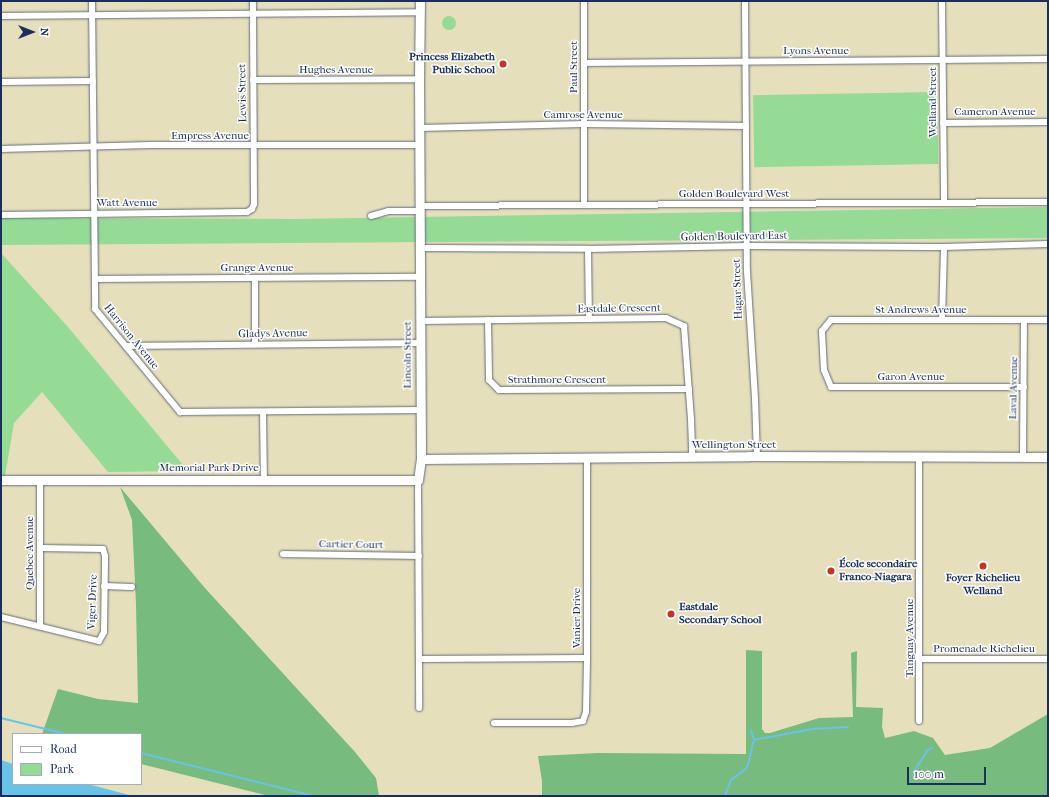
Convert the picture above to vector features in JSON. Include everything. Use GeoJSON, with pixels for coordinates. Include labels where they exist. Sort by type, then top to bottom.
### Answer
{"type":"FeatureCollection","features":[{"type":"Feature","properties":{"kind":"main road","name":"Lincoln Street"},"geometry":{"type":"LineString","coordinates":[[418,480],[421,459],[421,248],[419,145],[420,1]]}},
{"type":"Feature","properties":{"kind":"main road","name":"Wellington Street"},"geometry":{"type":"LineString","coordinates":[[421,459],[757,456],[919,458],[1048,456]]}},
{"type":"Feature","properties":{"kind":"main road","name":"Memorial Park Drive"},"geometry":{"type":"LineString","coordinates":[[1,480],[418,480]]}},
{"type":"Feature","properties":{"kind":"street","name":"Harrison Avenue"},"geometry":{"type":"LineString","coordinates":[[92,1],[95,309],[180,412],[420,410]]}},
{"type":"Feature","properties":{"kind":"street","name":"Lewis Street"},"geometry":{"type":"LineString","coordinates":[[252,209],[254,204],[253,1]]}},
{"type":"Feature","properties":{"kind":"street"},"geometry":{"type":"LineString","coordinates":[[420,1],[426,1]]}},
{"type":"Feature","properties":{"kind":"street","name":"Paul Street"},"geometry":{"type":"LineString","coordinates":[[584,1],[584,204]]}},
{"type":"Feature","properties":{"kind":"street","name":"Hagar Street"},"geometry":{"type":"LineString","coordinates":[[745,1],[748,297],[755,399],[757,456]]}},
{"type":"Feature","properties":{"kind":"street","name":"Welland Street"},"geometry":{"type":"LineString","coordinates":[[942,1],[944,202]]}},
{"type":"Feature","properties":{"kind":"street"},"geometry":{"type":"LineString","coordinates":[[1,16],[420,12]]}},
{"type":"Feature","properties":{"kind":"street","name":"Lyons Avenue"},"geometry":{"type":"LineString","coordinates":[[584,63],[1048,59]]}},
{"type":"Feature","properties":{"kind":"street","name":"Hughes Avenue"},"geometry":{"type":"LineString","coordinates":[[253,80],[419,79]]}},
{"type":"Feature","properties":{"kind":"street"},"geometry":{"type":"LineString","coordinates":[[1,82],[93,81]]}},
{"type":"Feature","properties":{"kind":"street","name":"Cameron Avenue"},"geometry":{"type":"LineString","coordinates":[[943,123],[1048,122]]}},
{"type":"Feature","properties":{"kind":"street","name":"Camrose Avenue"},"geometry":{"type":"LineString","coordinates":[[420,128],[584,124],[746,126]]}},
{"type":"Feature","properties":{"kind":"street","name":"Empress Avenue"},"geometry":{"type":"LineString","coordinates":[[1,149],[93,148],[150,145],[419,145]]}},
{"type":"Feature","properties":{"kind":"street","name":"Golden Boulevard West"},"geometry":{"type":"LineString","coordinates":[[371,216],[388,211],[420,208],[584,204],[1048,202]]}},
{"type":"Feature","properties":{"kind":"street","name":"Watt Avenue"},"geometry":{"type":"LineString","coordinates":[[1,214],[247,212],[252,209]]}},
{"type":"Feature","properties":{"kind":"street","name":"Golden Boulevard East"},"geometry":{"type":"LineString","coordinates":[[421,248],[588,250],[747,246],[944,247],[1048,244]]}},
{"type":"Feature","properties":{"kind":"street"},"geometry":{"type":"LineString","coordinates":[[942,320],[944,247]]}},
{"type":"Feature","properties":{"kind":"street"},"geometry":{"type":"LineString","coordinates":[[588,250],[589,319]]}},
{"type":"Feature","properties":{"kind":"street","name":"Grange Avenue"},"geometry":{"type":"LineString","coordinates":[[95,279],[420,277]]}},
{"type":"Feature","properties":{"kind":"street"},"geometry":{"type":"LineString","coordinates":[[255,279],[255,344]]}},
{"type":"Feature","properties":{"kind":"street","name":"Eastdale Crescent"},"geometry":{"type":"LineString","coordinates":[[421,321],[666,318],[684,326],[692,457]]}},
{"type":"Feature","properties":{"kind":"street","name":"Strathmore Crescent"},"geometry":{"type":"LineString","coordinates":[[488,320],[489,380],[499,390],[689,389]]}},
{"type":"Feature","properties":{"kind":"street","name":"St Andrews Avenue"},"geometry":{"type":"LineString","coordinates":[[823,354],[822,331],[831,320],[1048,320]]}},
{"type":"Feature","properties":{"kind":"street","name":"Laval Avenue"},"geometry":{"type":"LineString","coordinates":[[1023,456],[1024,320]]}},
{"type":"Feature","properties":{"kind":"street","name":"Gladys Avenue"},"geometry":{"type":"LineString","coordinates":[[126,346],[420,343]]}},
{"type":"Feature","properties":{"kind":"street","name":"Garon Avenue"},"geometry":{"type":"LineString","coordinates":[[823,354],[824,370],[831,387],[1024,387]]}},
{"type":"Feature","properties":{"kind":"street"},"geometry":{"type":"LineString","coordinates":[[263,412],[264,480]]}},
{"type":"Feature","properties":{"kind":"street","name":"Vanier Drive"},"geometry":{"type":"LineString","coordinates":[[419,660],[587,658],[587,458]]}},
{"type":"Feature","properties":{"kind":"street","name":"Tanguay Avenue"},"geometry":{"type":"LineString","coordinates":[[919,458],[919,721]]}},
{"type":"Feature","properties":{"kind":"street","name":"Quebec Avenue"},"geometry":{"type":"LineString","coordinates":[[40,480],[40,626]]}},
{"type":"Feature","properties":{"kind":"street","name":"Lincoln Street"},"geometry":{"type":"LineString","coordinates":[[418,480],[419,708]]}},
{"type":"Feature","properties":{"kind":"street","name":"Viger Drive"},"geometry":{"type":"LineString","coordinates":[[1,617],[98,641],[104,632],[103,549],[40,548]]}},
{"type":"Feature","properties":{"kind":"street","name":"Cartier Court"},"geometry":{"type":"LineString","coordinates":[[283,554],[419,556]]}},
{"type":"Feature","properties":{"kind":"street"},"geometry":{"type":"LineString","coordinates":[[104,586],[132,587]]}},
{"type":"Feature","properties":{"kind":"street"},"geometry":{"type":"LineString","coordinates":[[494,723],[572,723],[583,721],[586,712],[587,658]]}},
{"type":"Feature","properties":{"kind":"street","name":"Promenade Richelieu"},"geometry":{"type":"LineString","coordinates":[[920,659],[1048,659]]}},
{"type":"Feature","properties":{"kind":"green space"},"geometry":{"type":"Polygon","coordinates":[[[446,16],[452,16],[456,20],[456,26],[452,30],[446,30],[442,26],[442,20],[446,16]]]}},
{"type":"Feature","properties":{"kind":"green space"},"geometry":{"type":"Polygon","coordinates":[[[937,92],[938,164],[754,167],[753,95],[937,92]]]}},
{"type":"Feature","properties":{"kind":"green space"},"geometry":{"type":"Polygon","coordinates":[[[1048,207],[1048,238],[1,245],[1,218],[295,219],[1048,207]]]}},
{"type":"Feature","properties":{"kind":"green space"},"geometry":{"type":"Polygon","coordinates":[[[1,253],[68,327],[188,471],[108,472],[42,392],[14,423],[5,476],[1,476],[1,253]]]}},
{"type":"Feature","properties":{"kind":"green space"},"geometry":{"type":"Polygon","coordinates":[[[120,487],[204,587],[355,752],[376,778],[379,796],[269,796],[142,764],[142,733],[42,733],[58,689],[98,699],[138,703],[136,604],[132,520],[120,487]]]}},
{"type":"Feature","properties":{"kind":"green space"},"geometry":{"type":"Polygon","coordinates":[[[746,650],[762,651],[762,729],[765,733],[770,733],[819,718],[853,717],[851,653],[857,651],[856,707],[883,708],[882,727],[885,738],[914,731],[933,738],[945,755],[990,748],[1048,714],[1048,796],[542,796],[542,781],[538,756],[598,753],[746,754],[746,650]]]}},
{"type":"Feature","properties":{"kind":"water"},"geometry":{"type":"Polygon","coordinates":[[[1,760],[12,764],[12,785],[92,785],[133,796],[1,796],[1,760]]]}},
{"type":"Feature","properties":{"kind":"waterway"},"geometry":{"type":"LineString","coordinates":[[1,718],[62,733]]}},
{"type":"Feature","properties":{"kind":"waterway"},"geometry":{"type":"LineString","coordinates":[[754,740],[812,729],[848,727]]}},
{"type":"Feature","properties":{"kind":"waterway"},"geometry":{"type":"LineString","coordinates":[[725,796],[731,780],[745,770],[748,765],[754,740],[751,731]]}},
{"type":"Feature","properties":{"kind":"waterway"},"geometry":{"type":"LineString","coordinates":[[914,772],[927,751],[932,748]]}},
{"type":"Feature","properties":{"kind":"waterway"},"geometry":{"type":"LineString","coordinates":[[142,753],[313,796]]}},
{"type":"Feature","properties":{"kind":"waterway"},"geometry":{"type":"LineString","coordinates":[[912,776],[934,776]]}},
{"type":"Feature","properties":{"kind":"place","name":"Princess Elizabeth Public School"},"geometry":{"type":"Point","coordinates":[503,64]}},
{"type":"Feature","properties":{"kind":"place","name":"Foyer Richelieu Welland"},"geometry":{"type":"Point","coordinates":[983,566]}},
{"type":"Feature","properties":{"kind":"place","name":"École secondaire Franco-Niagara"},"geometry":{"type":"Point","coordinates":[831,571]}},
{"type":"Feature","properties":{"kind":"place","name":"Eastdale Secondary School"},"geometry":{"type":"Point","coordinates":[671,614]}}]}
